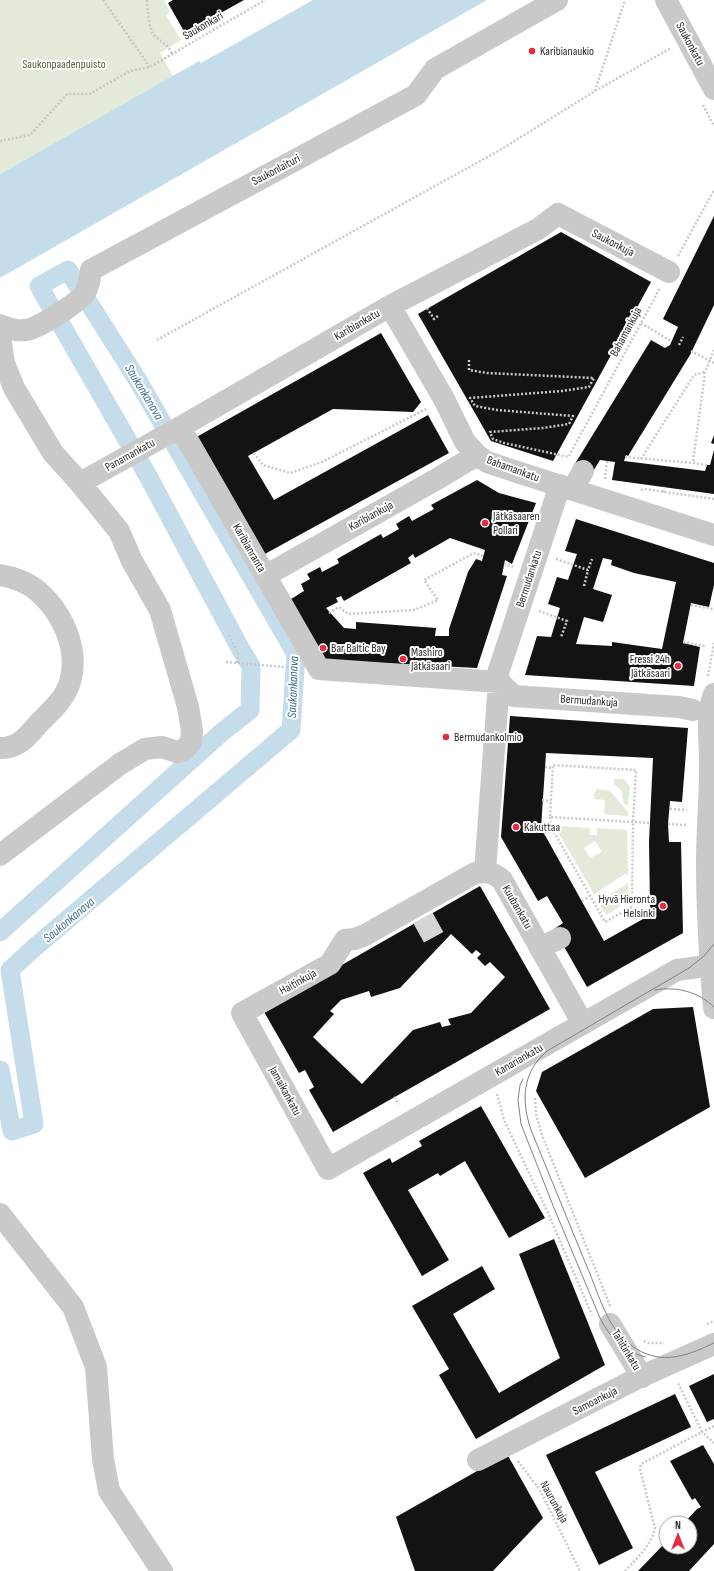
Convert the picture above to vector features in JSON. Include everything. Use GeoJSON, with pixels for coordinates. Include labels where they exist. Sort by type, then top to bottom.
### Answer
{"type":"FeatureCollection","features":[{"type":"Feature","properties":{"kind":"street","name":"Saukonlaituri"},"geometry":{"type":"LineString","coordinates":[[0,325],[10,329],[29,329],[43,322],[73,304],[85,293],[90,282],[91,270],[416,95],[435,69],[557,0]]}},
{"type":"Feature","properties":{"kind":"street","name":"Saukonkatu"},"geometry":{"type":"LineString","coordinates":[[666,0],[714,89]]}},
{"type":"Feature","properties":{"kind":"street","name":"Saukonkuja"},"geometry":{"type":"LineString","coordinates":[[558,214],[669,272]]}},
{"type":"Feature","properties":{"kind":"street","name":"Karibiankatu"},"geometry":{"type":"LineString","coordinates":[[178,428],[390,306],[538,229],[558,214]]}},
{"type":"Feature","properties":{"kind":"street","name":"Bahamankatu"},"geometry":{"type":"LineString","coordinates":[[390,306],[444,399],[465,442],[476,455],[487,462],[568,477],[714,535]]}},
{"type":"Feature","properties":{"kind":"street"},"geometry":{"type":"LineString","coordinates":[[0,337],[4,363],[14,388],[54,453],[119,531],[132,561],[160,610],[188,707],[192,731],[191,742],[183,751],[177,752],[162,747],[145,749],[132,756],[0,855]]}},
{"type":"Feature","properties":{"kind":"street","name":"Panamankatu"},"geometry":{"type":"LineString","coordinates":[[80,483],[178,428]]}},
{"type":"Feature","properties":{"kind":"street","name":"Karibianranta"},"geometry":{"type":"LineString","coordinates":[[178,428],[319,669],[498,678]]}},
{"type":"Feature","properties":{"kind":"street","name":"Karibiankuja"},"geometry":{"type":"LineString","coordinates":[[265,576],[437,479],[476,455]]}},
{"type":"Feature","properties":{"kind":"street","name":"Bermudankatu"},"geometry":{"type":"LineString","coordinates":[[498,678],[568,477]]}},
{"type":"Feature","properties":{"kind":"street"},"geometry":{"type":"LineString","coordinates":[[0,575],[13,578],[33,588],[51,604],[69,635],[74,661],[70,683],[62,699],[22,742],[7,749],[0,748]]}},
{"type":"Feature","properties":{"kind":"street"},"geometry":{"type":"LineString","coordinates":[[484,872],[498,678]]}},
{"type":"Feature","properties":{"kind":"street","name":"Bermudankuja"},"geometry":{"type":"LineString","coordinates":[[498,678],[514,696],[678,707],[693,710]]}},
{"type":"Feature","properties":{"kind":"street"},"geometry":{"type":"LineString","coordinates":[[713,995],[707,878],[711,755],[708,726],[714,694]]}},
{"type":"Feature","properties":{"kind":"street","name":"Haitinkuja"},"geometry":{"type":"LineString","coordinates":[[242,1013],[330,964],[345,940],[355,939],[420,912],[475,873],[484,872]]}},
{"type":"Feature","properties":{"kind":"street","name":"Kuubankatu"},"geometry":{"type":"LineString","coordinates":[[484,872],[494,874],[502,880],[583,1024]]}},
{"type":"Feature","properties":{"kind":"street"},"geometry":{"type":"LineString","coordinates":[[540,948],[560,938]]}},
{"type":"Feature","properties":{"kind":"street","name":"Kanariankatu"},"geometry":{"type":"LineString","coordinates":[[328,1169],[677,970],[712,965]]}},
{"type":"Feature","properties":{"kind":"street","name":"Jamaikankatu"},"geometry":{"type":"LineString","coordinates":[[242,1013],[328,1169]]}},
{"type":"Feature","properties":{"kind":"street"},"geometry":{"type":"LineString","coordinates":[[0,1214],[73,1307],[96,1367],[103,1459],[109,1491],[162,1571]]}},
{"type":"Feature","properties":{"kind":"street","name":"Tahitinkatu"},"geometry":{"type":"LineString","coordinates":[[605,1318],[642,1377]]}},
{"type":"Feature","properties":{"kind":"street","name":"Samoankuja"},"geometry":{"type":"LineString","coordinates":[[478,1460],[642,1377],[710,1334]]}},
{"type":"Feature","properties":{"kind":"path"},"geometry":{"type":"LineString","coordinates":[[103,0],[150,66]]}},
{"type":"Feature","properties":{"kind":"path"},"geometry":{"type":"LineString","coordinates":[[146,0],[150,23],[154,34],[169,47],[172,54]]}},
{"type":"Feature","properties":{"kind":"path","name":"Saukonkari"},"geometry":{"type":"LineString","coordinates":[[0,141],[30,135],[67,94],[90,94],[130,71],[150,66],[265,0]]}},
{"type":"Feature","properties":{"kind":"path"},"geometry":{"type":"LineString","coordinates":[[595,90],[625,0]]}},
{"type":"Feature","properties":{"kind":"path"},"geometry":{"type":"LineString","coordinates":[[157,340],[500,150],[595,90],[687,38]]}},
{"type":"Feature","properties":{"kind":"path","name":"Bahamankuja"},"geometry":{"type":"LineString","coordinates":[[568,477],[641,323],[714,190]]}},
{"type":"Feature","properties":{"kind":"path"},"geometry":{"type":"LineString","coordinates":[[428,309],[434,319],[438,316],[437,315]]}},
{"type":"Feature","properties":{"kind":"path"},"geometry":{"type":"LineString","coordinates":[[641,323],[671,341]]}},
{"type":"Feature","properties":{"kind":"path"},"geometry":{"type":"LineString","coordinates":[[679,345],[683,336]]}},
{"type":"Feature","properties":{"kind":"path"},"geometry":{"type":"LineString","coordinates":[[693,463],[704,372],[714,350]]}},
{"type":"Feature","properties":{"kind":"path"},"geometry":{"type":"LineString","coordinates":[[691,351],[714,363]]}},
{"type":"Feature","properties":{"kind":"path"},"geometry":{"type":"LineString","coordinates":[[469,360],[469,370],[487,373],[594,378],[589,387],[562,391],[470,398],[475,406],[497,410],[573,416],[569,424],[543,428],[490,432],[493,439],[504,443],[557,454],[568,477]]}},
{"type":"Feature","properties":{"kind":"path"},"geometry":{"type":"LineString","coordinates":[[641,459],[694,375],[704,372]]}},
{"type":"Feature","properties":{"kind":"path"},"geometry":{"type":"LineString","coordinates":[[254,453],[263,465],[290,473],[322,462],[444,399]]}},
{"type":"Feature","properties":{"kind":"path"},"geometry":{"type":"LineString","coordinates":[[626,458],[707,465]]}},
{"type":"Feature","properties":{"kind":"path"},"geometry":{"type":"LineString","coordinates":[[604,484],[607,461]]}},
{"type":"Feature","properties":{"kind":"path"},"geometry":{"type":"LineString","coordinates":[[663,492],[665,487]]}},
{"type":"Feature","properties":{"kind":"path"},"geometry":{"type":"LineString","coordinates":[[635,493],[644,489],[714,499]]}},
{"type":"Feature","properties":{"kind":"path"},"geometry":{"type":"LineString","coordinates":[[329,613],[339,608],[348,614],[414,610],[438,600],[424,580],[474,553],[483,556]]}},
{"type":"Feature","properties":{"kind":"path"},"geometry":{"type":"LineString","coordinates":[[584,586],[592,559]]}},
{"type":"Feature","properties":{"kind":"path"},"geometry":{"type":"LineString","coordinates":[[574,565],[588,570]]}},
{"type":"Feature","properties":{"kind":"path"},"geometry":{"type":"LineString","coordinates":[[691,604],[713,609]]}},
{"type":"Feature","properties":{"kind":"path"},"geometry":{"type":"LineString","coordinates":[[557,617],[567,621],[561,637]]}},
{"type":"Feature","properties":{"kind":"path"},"geometry":{"type":"LineString","coordinates":[[229,635],[238,654],[237,663]]}},
{"type":"Feature","properties":{"kind":"path"},"geometry":{"type":"LineString","coordinates":[[683,642],[705,646]]}},
{"type":"Feature","properties":{"kind":"path"},"geometry":{"type":"LineString","coordinates":[[226,662],[297,668]]}},
{"type":"Feature","properties":{"kind":"path"},"geometry":{"type":"LineString","coordinates":[[553,765],[636,770],[633,822],[632,907],[605,922],[550,825],[551,801],[553,765]]}},
{"type":"Feature","properties":{"kind":"path"},"geometry":{"type":"LineString","coordinates":[[545,767],[553,768]]}},
{"type":"Feature","properties":{"kind":"path"},"geometry":{"type":"LineString","coordinates":[[542,800],[551,801]]}},
{"type":"Feature","properties":{"kind":"path"},"geometry":{"type":"LineString","coordinates":[[670,809],[687,810]]}},
{"type":"Feature","properties":{"kind":"path"},"geometry":{"type":"LineString","coordinates":[[550,817],[650,823]]}},
{"type":"Feature","properties":{"kind":"path"},"geometry":{"type":"LineString","coordinates":[[668,824],[687,825]]}},
{"type":"Feature","properties":{"kind":"path"},"geometry":{"type":"LineString","coordinates":[[544,834],[552,829]]}},
{"type":"Feature","properties":{"kind":"path"},"geometry":{"type":"LineString","coordinates":[[582,901],[590,896]]}},
{"type":"Feature","properties":{"kind":"path"},"geometry":{"type":"LineString","coordinates":[[496,1090],[504,1120],[548,1213],[605,1318]]}},
{"type":"Feature","properties":{"kind":"path"},"geometry":{"type":"LineString","coordinates":[[394,1098],[399,1104]]}},
{"type":"Feature","properties":{"kind":"path"},"geometry":{"type":"LineString","coordinates":[[535,1098],[536,1114],[542,1135],[605,1318]]}},
{"type":"Feature","properties":{"kind":"path"},"geometry":{"type":"LineString","coordinates":[[710,1334],[714,1321]]}},
{"type":"Feature","properties":{"kind":"path"},"geometry":{"type":"LineString","coordinates":[[638,1338],[648,1344],[663,1344],[670,1340]]}},
{"type":"Feature","properties":{"kind":"path"},"geometry":{"type":"LineString","coordinates":[[678,1383],[702,1432],[714,1443]]}},
{"type":"Feature","properties":{"kind":"path"},"geometry":{"type":"LineString","coordinates":[[625,1571],[644,1550],[653,1537],[656,1528],[640,1469],[641,1464],[714,1426]]}},
{"type":"Feature","properties":{"kind":"path","name":"Naurunkuja"},"geometry":{"type":"LineString","coordinates":[[506,1447],[540,1492],[580,1571]]}},
{"type":"Feature","properties":{"kind":"green space","name":"Saukonpaadenpuisto"},"geometry":{"type":"Polygon","coordinates":[[[0,0],[164,0],[170,12],[166,15],[181,40],[160,53],[173,76],[0,174],[0,0]]]}},
{"type":"Feature","properties":{"kind":"green space"},"geometry":{"type":"Polygon","coordinates":[[[614,779],[624,779],[630,787],[628,806],[624,804],[621,790],[614,784],[614,779]]]}},
{"type":"Feature","properties":{"kind":"green space"},"geometry":{"type":"Polygon","coordinates":[[[597,789],[610,791],[628,812],[628,816],[604,814],[605,800],[594,799],[594,794],[597,789]]]}},
{"type":"Feature","properties":{"kind":"green space"},"geometry":{"type":"Polygon","coordinates":[[[558,826],[590,828],[590,835],[597,835],[597,828],[627,830],[628,874],[625,874],[594,894],[557,830],[558,826]],[[595,841],[584,848],[590,858],[602,852],[595,841]]]}},
{"type":"Feature","properties":{"kind":"green space"},"geometry":{"type":"Polygon","coordinates":[[[628,883],[626,899],[620,906],[606,915],[598,902],[628,883]]]}},
{"type":"Feature","properties":{"kind":"water"},"geometry":{"type":"Polygon","coordinates":[[[313,0],[487,0],[0,278],[0,174],[199,61],[201,63],[313,0]]]}},
{"type":"Feature","properties":{"kind":"building"},"geometry":{"type":"Polygon","coordinates":[[[173,0],[244,0],[185,33],[168,3],[173,0]]]}},
{"type":"Feature","properties":{"kind":"building"},"geometry":{"type":"Polygon","coordinates":[[[714,216],[714,305],[690,355],[628,456],[626,455],[624,461],[705,471],[707,465],[710,465],[714,450],[714,494],[612,480],[615,462],[600,460],[592,473],[573,467],[651,340],[665,348],[670,345],[678,327],[663,319],[714,216]]]}},
{"type":"Feature","properties":{"kind":"building"},"geometry":{"type":"Polygon","coordinates":[[[561,232],[651,282],[553,461],[491,441],[418,314],[561,232]]]}},
{"type":"Feature","properties":{"kind":"building"},"geometry":{"type":"Polygon","coordinates":[[[381,333],[421,402],[413,412],[333,409],[248,456],[274,500],[428,415],[449,453],[263,555],[193,439],[381,333]]]}},
{"type":"Feature","properties":{"kind":"building"},"geometry":{"type":"Polygon","coordinates":[[[714,435],[714,444],[711,443],[714,435]]]}},
{"type":"Feature","properties":{"kind":"building"},"geometry":{"type":"Polygon","coordinates":[[[477,480],[499,493],[536,503],[512,564],[505,560],[502,575],[507,576],[477,668],[325,660],[291,599],[304,591],[301,584],[310,579],[307,574],[320,567],[322,572],[339,563],[337,559],[381,534],[383,538],[399,529],[396,524],[409,516],[412,521],[434,509],[431,505],[477,480]],[[450,538],[415,558],[413,554],[408,558],[411,563],[344,601],[341,596],[336,598],[338,602],[326,608],[344,628],[356,629],[356,622],[436,628],[435,636],[449,636],[449,629],[468,572],[476,559],[482,561],[485,550],[450,538]]]}},
{"type":"Feature","properties":{"kind":"building"},"geometry":{"type":"Polygon","coordinates":[[[576,519],[714,563],[714,585],[709,607],[691,603],[683,643],[700,647],[694,686],[525,675],[537,636],[551,637],[560,608],[548,604],[557,577],[568,580],[577,554],[565,551],[576,519]],[[603,558],[593,589],[612,595],[603,622],[584,617],[576,644],[612,646],[612,642],[662,649],[676,582],[634,573],[611,565],[612,560],[603,558]]]}},
{"type":"Feature","properties":{"kind":"building"},"geometry":{"type":"Polygon","coordinates":[[[510,716],[688,728],[682,802],[670,801],[668,824],[669,842],[681,842],[683,933],[587,987],[554,929],[563,923],[547,896],[538,901],[501,837],[510,716]],[[546,753],[541,828],[604,941],[643,919],[650,907],[649,842],[653,758],[546,753]]]}},
{"type":"Feature","properties":{"kind":"building"},"geometry":{"type":"Polygon","coordinates":[[[480,886],[550,1009],[333,1132],[309,1090],[314,1087],[305,1070],[299,1073],[263,1010],[480,886]],[[451,934],[400,988],[371,997],[369,991],[341,1000],[330,1011],[334,1014],[313,1037],[362,1084],[413,1030],[440,1022],[442,1027],[451,1025],[448,1019],[471,1013],[505,977],[490,962],[485,966],[477,958],[481,954],[476,950],[472,954],[451,934]]]}},
{"type":"Feature","properties":{"kind":"building"},"geometry":{"type":"Polygon","coordinates":[[[693,1007],[710,1107],[585,1178],[536,1091],[542,1072],[653,1009],[693,1007]]]}},
{"type":"Feature","properties":{"kind":"building"},"geometry":{"type":"Polygon","coordinates":[[[481,1106],[545,1218],[509,1238],[465,1161],[440,1176],[438,1173],[408,1190],[449,1260],[422,1276],[363,1173],[390,1158],[392,1163],[422,1146],[419,1141],[481,1106]]]}},
{"type":"Feature","properties":{"kind":"building"},"geometry":{"type":"Polygon","coordinates":[[[554,1239],[605,1365],[476,1439],[439,1375],[449,1369],[412,1306],[482,1266],[495,1289],[453,1314],[499,1393],[560,1358],[519,1254],[554,1239]]]}},
{"type":"Feature","properties":{"kind":"building"},"geometry":{"type":"Polygon","coordinates":[[[714,1374],[714,1419],[707,1422],[689,1386],[714,1374]]]}},
{"type":"Feature","properties":{"kind":"building"},"geometry":{"type":"Polygon","coordinates":[[[675,1394],[691,1427],[595,1472],[633,1548],[599,1565],[546,1455],[675,1394]]]}},
{"type":"Feature","properties":{"kind":"building"},"geometry":{"type":"Polygon","coordinates":[[[703,1445],[714,1464],[714,1544],[689,1571],[638,1571],[658,1550],[658,1555],[698,1555],[698,1515],[691,1515],[701,1507],[695,1498],[692,1500],[670,1461],[703,1445]]]}},
{"type":"Feature","properties":{"kind":"building"},"geometry":{"type":"Polygon","coordinates":[[[507,1454],[543,1518],[493,1571],[415,1571],[396,1517],[507,1454]]]}},
{"type":"Feature","properties":{"kind":"waterway","name":"Saukonkanava"},"geometry":{"type":"LineString","coordinates":[[0,932],[221,733],[250,710],[251,666],[148,476],[39,286],[68,270],[137,379],[296,654],[291,730],[35,947],[10,970],[34,1124],[12,1131],[0,1070]]}},
{"type":"Feature","properties":{"kind":"tunnel"},"geometry":{"type":"LineString","coordinates":[[423,918],[439,947]]}},
{"type":"Feature","properties":{"kind":"tram line"},"geometry":{"type":"LineString","coordinates":[[714,944],[704,956],[689,968],[547,1051],[539,1059],[528,1078],[525,1098],[531,1130],[601,1303],[619,1334],[638,1350],[651,1356],[661,1357],[688,1354],[714,1343]]}},
{"type":"Feature","properties":{"kind":"tram line"},"geometry":{"type":"LineString","coordinates":[[655,990],[671,989],[687,991],[701,997],[714,1007]]}},
{"type":"Feature","properties":{"kind":"tram line"},"geometry":{"type":"LineString","coordinates":[[523,1079],[520,1085],[518,1100],[521,1124],[600,1318],[608,1332],[618,1343],[645,1357]]}},
{"type":"Feature","properties":{"kind":"place","name":"Karibianaukio"},"geometry":{"type":"Point","coordinates":[532,51]}},
{"type":"Feature","properties":{"kind":"place","name":"Jätkäsaaren Pollari"},"geometry":{"type":"Point","coordinates":[485,523]}},
{"type":"Feature","properties":{"kind":"place","name":"Bar Baltic Bay"},"geometry":{"type":"Point","coordinates":[323,648]}},
{"type":"Feature","properties":{"kind":"place","name":"Mashiro Jätkäsaari"},"geometry":{"type":"Point","coordinates":[403,659]}},
{"type":"Feature","properties":{"kind":"place","name":"Fressi 24h Jätkäsaari"},"geometry":{"type":"Point","coordinates":[678,666]}},
{"type":"Feature","properties":{"kind":"place","name":"Bermudankolmio"},"geometry":{"type":"Point","coordinates":[446,737]}},
{"type":"Feature","properties":{"kind":"place","name":"Kakuttaa"},"geometry":{"type":"Point","coordinates":[516,827]}},
{"type":"Feature","properties":{"kind":"place","name":"Hyvä Hieronta Helsinki"},"geometry":{"type":"Point","coordinates":[663,906]}}]}
